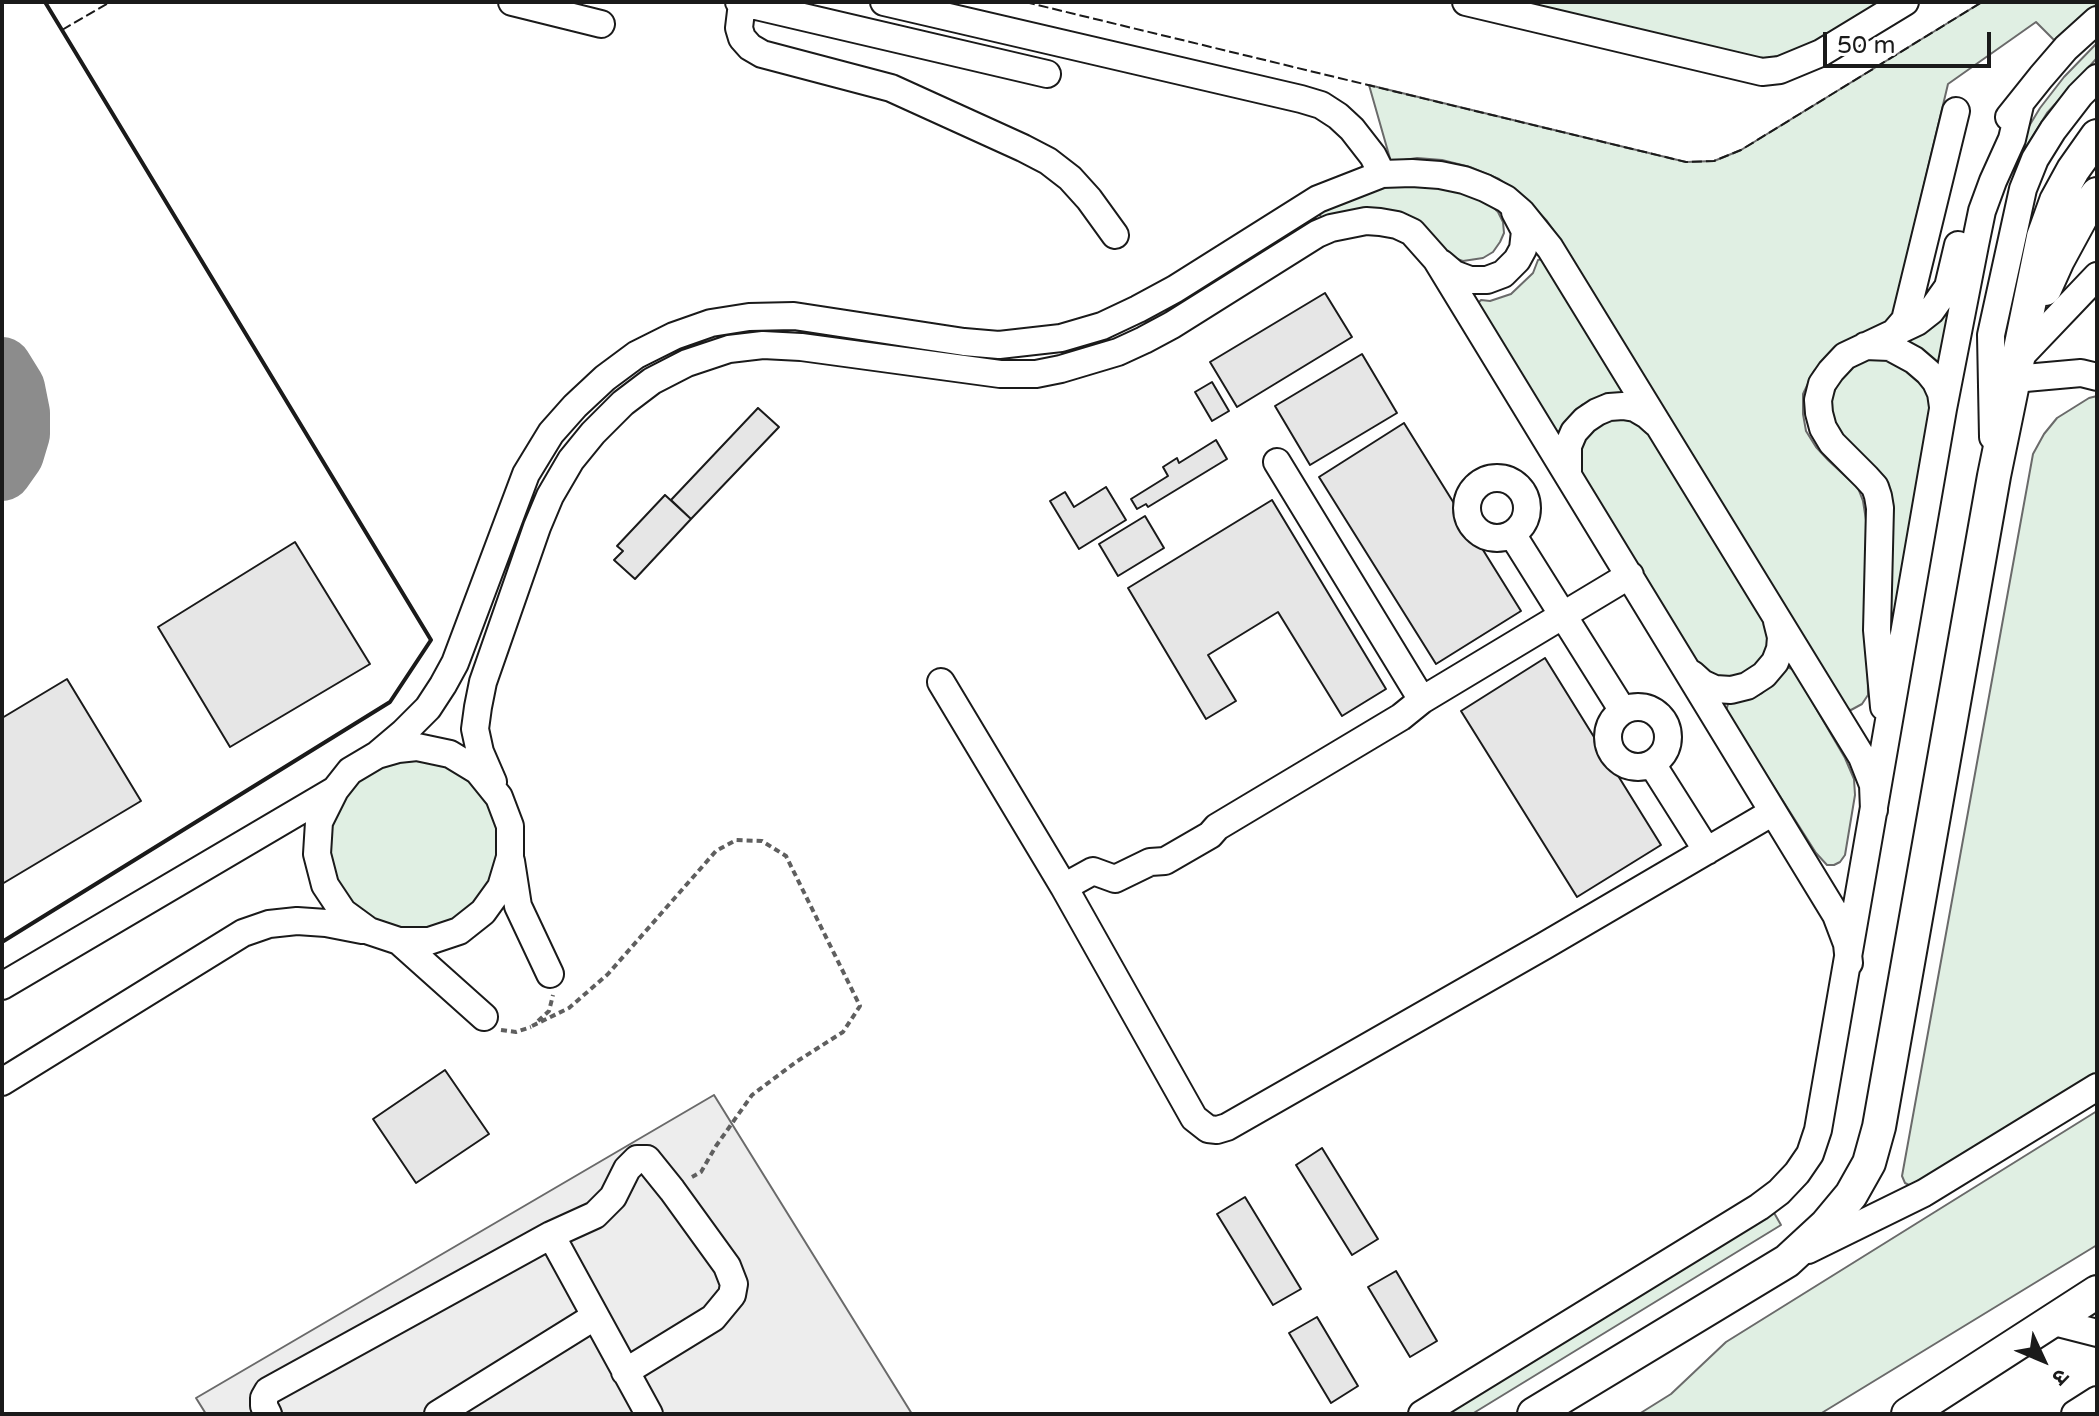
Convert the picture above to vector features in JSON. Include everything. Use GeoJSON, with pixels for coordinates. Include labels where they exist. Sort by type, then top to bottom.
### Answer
{"type":"FeatureCollection","features":[{"type":"Feature","properties":{"kind":"main road"},"geometry":{"type":"LineString","coordinates":[[1534,1414],[1787,1261],[1826,1225],[1851,1195],[1869,1163],[1879,1127],[1994,476],[2043,237],[2056,201],[2097,136]]}},
{"type":"Feature","properties":{"kind":"main road"},"geometry":{"type":"LineString","coordinates":[[2018,358],[2058,260],[2097,194]]}},
{"type":"Feature","properties":{"kind":"main road"},"geometry":{"type":"LineString","coordinates":[[1908,1414],[2097,1292]]}},
{"type":"Feature","properties":{"kind":"street"},"geometry":{"type":"LineString","coordinates":[[512,2],[601,24]]}},
{"type":"Feature","properties":{"kind":"street"},"geometry":{"type":"LineString","coordinates":[[1047,74],[740,2],[739,28],[742,38],[750,47],[762,54],[891,88],[1036,154],[1070,178],[1115,235]]}},
{"type":"Feature","properties":{"kind":"street"},"geometry":{"type":"LineString","coordinates":[[884,2],[1311,102],[1338,116],[1352,129],[1373,156],[1382,174]]}},
{"type":"Feature","properties":{"kind":"street"},"geometry":{"type":"LineString","coordinates":[[1466,2],[1762,72],[1780,70],[1821,53],[1905,2]]}},
{"type":"Feature","properties":{"kind":"street"},"geometry":{"type":"LineString","coordinates":[[1422,1414],[1759,1207],[1779,1192],[1810,1154],[1818,1130],[1849,963],[1943,409],[1966,209],[1985,154],[1999,129],[2066,48],[2097,20]]}},
{"type":"Feature","properties":{"kind":"street"},"geometry":{"type":"LineString","coordinates":[[1994,476],[1991,335],[2023,189],[2035,159],[2053,130],[2097,78]]}},
{"type":"Feature","properties":{"kind":"street"},"geometry":{"type":"LineString","coordinates":[[1893,334],[1905,320],[1956,111]]}},
{"type":"Feature","properties":{"kind":"street"},"geometry":{"type":"LineString","coordinates":[[369,931],[343,912],[325,885],[317,854],[319,822],[335,790],[350,771],[377,755],[403,733],[428,708],[443,685],[455,663],[526,474],[551,433],[605,378],[636,355],[674,336],[711,323],[764,317],[794,316],[999,345],[1061,338],[1102,326],[1138,309],[1318,199],[1382,174],[1440,175],[1485,188],[1506,199],[1521,212],[1550,248],[1862,757],[1873,785],[1874,810]]}},
{"type":"Feature","properties":{"kind":"street"},"geometry":{"type":"LineString","coordinates":[[550,974],[518,906],[510,857],[510,826],[480,752],[475,729],[483,682],[537,527],[571,460],[623,403],[652,381],[687,363],[729,349],[763,345],[801,347],[1000,374],[1036,374],[1104,356],[1144,340],[1331,228],[1366,221],[1397,225],[1412,232],[1454,274],[1470,280],[1487,280],[1503,274],[1523,249],[1525,231],[1506,199]]}},
{"type":"Feature","properties":{"kind":"street"},"geometry":{"type":"LineString","coordinates":[[1436,259],[1836,915],[1847,944],[1849,963]]}},
{"type":"Feature","properties":{"kind":"street"},"geometry":{"type":"LineString","coordinates":[[1919,268],[1960,277]]}},
{"type":"Feature","properties":{"kind":"street"},"geometry":{"type":"LineString","coordinates":[[2018,358],[2097,276]]}},
{"type":"Feature","properties":{"kind":"street"},"geometry":{"type":"LineString","coordinates":[[1887,743],[1877,630],[1878,496],[1875,487],[1832,443],[1823,428],[1818,400],[1822,384],[1845,356],[1917,322],[1931,311],[1948,287],[1960,277]]}},
{"type":"Feature","properties":{"kind":"street"},"geometry":{"type":"LineString","coordinates":[[1862,347],[1890,347],[1914,360],[1936,382],[1943,409]]}},
{"type":"Feature","properties":{"kind":"street"},"geometry":{"type":"LineString","coordinates":[[2018,358],[2097,377]]}},
{"type":"Feature","properties":{"kind":"street"},"geometry":{"type":"LineString","coordinates":[[1568,475],[1568,446],[1574,432],[1597,412],[1609,407],[1635,408],[1657,424]]}},
{"type":"Feature","properties":{"kind":"street"},"geometry":{"type":"LineString","coordinates":[[1277,462],[1422,700]]}},
{"type":"Feature","properties":{"kind":"street"},"geometry":{"type":"LineString","coordinates":[[1512,534],[1623,711]]}},
{"type":"Feature","properties":{"kind":"street"},"geometry":{"type":"LineString","coordinates":[[1064,887],[1093,871],[1115,879],[1150,862],[1165,861],[1401,717],[1422,700],[1630,575]]}},
{"type":"Feature","properties":{"kind":"street"},"geometry":{"type":"LineString","coordinates":[[1689,671],[1702,683],[1715,689],[1731,690],[1747,686],[1764,675],[1775,662],[1781,637],[1777,621]]}},
{"type":"Feature","properties":{"kind":"street"},"geometry":{"type":"LineString","coordinates":[[941,682],[1064,887],[1194,1118],[1208,1129],[1227,1127],[1773,812]]}},
{"type":"Feature","properties":{"kind":"street"},"geometry":{"type":"LineString","coordinates":[[1642,707],[1651,710],[1665,723],[1668,743],[1664,753],[1652,764],[1637,768],[1627,766],[1611,753],[1608,744],[1610,725],[1623,711],[1642,707]]}},
{"type":"Feature","properties":{"kind":"street"},"geometry":{"type":"LineString","coordinates":[[377,755],[417,747],[450,754],[478,771],[499,797]]}},
{"type":"Feature","properties":{"kind":"street"},"geometry":{"type":"LineString","coordinates":[[1652,764],[1707,851]]}},
{"type":"Feature","properties":{"kind":"street"},"geometry":{"type":"LineString","coordinates":[[2,986],[335,790]]}},
{"type":"Feature","properties":{"kind":"street"},"geometry":{"type":"LineString","coordinates":[[2,1082],[243,933],[269,924],[297,921],[326,923],[369,931],[399,941],[429,941],[459,931],[483,912],[501,887],[510,857]]}},
{"type":"Feature","properties":{"kind":"street"},"geometry":{"type":"LineString","coordinates":[[399,941],[484,1017]]}},
{"type":"Feature","properties":{"kind":"street"},"geometry":{"type":"LineString","coordinates":[[1787,1261],[1924,1193],[2097,1087]]}},
{"type":"Feature","properties":{"kind":"street"},"geometry":{"type":"LineString","coordinates":[[268,1414],[264,1398],[268,1391],[551,1235],[595,1215],[613,1197],[627,1169],[637,1159],[647,1159],[732,1274],[734,1284],[732,1295],[713,1318],[625,1372]]}},
{"type":"Feature","properties":{"kind":"street"},"geometry":{"type":"LineString","coordinates":[[551,1235],[649,1414]]}},
{"type":"Feature","properties":{"kind":"street"},"geometry":{"type":"LineString","coordinates":[[438,1414],[594,1317]]}},
{"type":"Feature","properties":{"kind":"street"},"geometry":{"type":"LineString","coordinates":[[2050,1321],[2097,1333]]}},
{"type":"Feature","properties":{"kind":"street"},"geometry":{"type":"LineString","coordinates":[[2075,1414],[2097,1400]]}},
{"type":"Feature","properties":{"kind":"path"},"geometry":{"type":"LineString","coordinates":[[484,1017],[497,1030],[516,1032],[569,1008],[608,974],[716,851],[736,840],[762,841],[786,856],[860,1006],[843,1032],[752,1095],[701,1172],[672,1190]]}},
{"type":"Feature","properties":{"kind":"path"},"geometry":{"type":"LineString","coordinates":[[532,1026],[549,1011],[555,988],[550,974]]}},
{"type":"Feature","properties":{"kind":"green space"},"geometry":{"type":"Polygon","coordinates":[[[1516,2],[1880,2],[1809,46],[1769,58],[1745,58],[1516,2]]]}},
{"type":"Feature","properties":{"kind":"green space"},"geometry":{"type":"Polygon","coordinates":[[[1982,2],[2097,4],[2054,40],[2036,22],[1948,84],[1892,319],[1833,351],[1814,371],[1803,394],[1806,431],[1816,447],[1858,488],[1866,520],[1868,695],[1862,704],[1851,710],[1842,703],[1547,221],[1528,201],[1499,179],[1470,167],[1417,158],[1391,162],[1369,85],[1686,162],[1714,161],[1741,150],[1982,2]]]}},
{"type":"Feature","properties":{"kind":"green space"},"geometry":{"type":"Polygon","coordinates":[[[2097,43],[2097,58],[2047,113],[2022,154],[2014,151],[2040,108],[2097,43]]]}},
{"type":"Feature","properties":{"kind":"green space"},"geometry":{"type":"Polygon","coordinates":[[[1399,185],[1444,186],[1489,203],[1503,222],[1504,233],[1500,242],[1493,252],[1483,258],[1463,261],[1447,253],[1434,238],[1323,220],[1318,212],[1374,189],[1399,185]]]}},
{"type":"Feature","properties":{"kind":"green space"},"geometry":{"type":"Polygon","coordinates":[[[1542,259],[1624,392],[1620,396],[1606,395],[1582,405],[1560,432],[1556,431],[1478,303],[1511,294],[1533,273],[1538,260],[1542,259]]]}},
{"type":"Feature","properties":{"kind":"green space"},"geometry":{"type":"Polygon","coordinates":[[[1944,312],[1951,315],[1940,369],[1900,341],[1944,312]]]}},
{"type":"Feature","properties":{"kind":"green space"},"geometry":{"type":"Polygon","coordinates":[[[1875,357],[1898,361],[1927,385],[1933,408],[1892,631],[1889,631],[1890,507],[1834,426],[1831,413],[1831,399],[1841,376],[1862,360],[1875,357]]]}},
{"type":"Feature","properties":{"kind":"green space"},"geometry":{"type":"Polygon","coordinates":[[[2097,396],[2097,1076],[1911,1186],[1905,1183],[1902,1176],[2033,454],[2057,418],[2097,396]]]}},
{"type":"Feature","properties":{"kind":"green space"},"geometry":{"type":"Polygon","coordinates":[[[1624,417],[1639,422],[1653,434],[1768,626],[1770,639],[1766,654],[1757,667],[1733,680],[1709,674],[1696,664],[1581,474],[1579,446],[1585,434],[1608,419],[1624,417]]]}},
{"type":"Feature","properties":{"kind":"green space"},"geometry":{"type":"Polygon","coordinates":[[[1785,667],[1793,669],[1854,779],[1855,795],[1845,855],[1834,865],[1827,865],[1816,853],[1726,711],[1728,704],[1762,693],[1785,667]]]}},
{"type":"Feature","properties":{"kind":"green space"},"geometry":{"type":"Polygon","coordinates":[[[414,761],[446,767],[473,786],[492,813],[498,845],[492,877],[473,904],[446,923],[414,929],[382,923],[355,904],[336,877],[330,845],[336,813],[355,786],[382,767],[414,761]]]}},
{"type":"Feature","properties":{"kind":"green space"},"geometry":{"type":"Polygon","coordinates":[[[2097,1111],[2097,1245],[1820,1414],[1639,1414],[1671,1394],[1726,1342],[2097,1111]]]}},
{"type":"Feature","properties":{"kind":"green space"},"geometry":{"type":"Polygon","coordinates":[[[1773,1211],[1781,1225],[1472,1414],[1440,1414],[1773,1211]]]}},
{"type":"Feature","properties":{"kind":"shaded area"},"geometry":{"type":"Polygon","coordinates":[[[714,1095],[912,1414],[206,1414],[196,1398],[714,1095]]]}},
{"type":"Feature","properties":{"kind":"building"},"geometry":{"type":"Polygon","coordinates":[[[1325,293],[1352,337],[1237,407],[1210,362],[1325,293]]]}},
{"type":"Feature","properties":{"kind":"building"},"geometry":{"type":"Polygon","coordinates":[[[1362,354],[1397,413],[1310,465],[1275,406],[1362,354]]]}},
{"type":"Feature","properties":{"kind":"building"},"geometry":{"type":"Polygon","coordinates":[[[1212,382],[1229,411],[1212,421],[1195,392],[1212,382]]]}},
{"type":"Feature","properties":{"kind":"building"},"geometry":{"type":"Polygon","coordinates":[[[758,408],[779,427],[691,519],[671,500],[758,408]]]}},
{"type":"Feature","properties":{"kind":"building"},"geometry":{"type":"Polygon","coordinates":[[[1404,423],[1521,611],[1436,664],[1319,477],[1404,423]]]}},
{"type":"Feature","properties":{"kind":"building"},"geometry":{"type":"Polygon","coordinates":[[[1216,440],[1227,459],[1148,507],[1146,504],[1137,509],[1131,499],[1168,476],[1163,467],[1177,458],[1179,463],[1216,440]]]}},
{"type":"Feature","properties":{"kind":"building"},"geometry":{"type":"Polygon","coordinates":[[[1106,487],[1126,520],[1079,549],[1050,501],[1065,492],[1074,507],[1106,487]]]}},
{"type":"Feature","properties":{"kind":"building"},"geometry":{"type":"Polygon","coordinates":[[[665,495],[691,519],[635,579],[614,560],[623,551],[617,546],[665,495]]]}},
{"type":"Feature","properties":{"kind":"building"},"geometry":{"type":"Polygon","coordinates":[[[1272,500],[1386,689],[1342,716],[1278,612],[1208,655],[1236,701],[1206,719],[1128,588],[1272,500]]]}},
{"type":"Feature","properties":{"kind":"building"},"geometry":{"type":"Polygon","coordinates":[[[1145,516],[1164,548],[1118,576],[1099,544],[1145,516]]]}},
{"type":"Feature","properties":{"kind":"building"},"geometry":{"type":"Polygon","coordinates":[[[295,542],[370,664],[230,747],[158,627],[295,542]]]}},
{"type":"Feature","properties":{"kind":"building"},"geometry":{"type":"Polygon","coordinates":[[[1545,658],[1661,845],[1577,897],[1461,711],[1545,658]]]}},
{"type":"Feature","properties":{"kind":"building"},"geometry":{"type":"Polygon","coordinates":[[[67,679],[141,801],[2,884],[2,718],[67,679]]]}},
{"type":"Feature","properties":{"kind":"building"},"geometry":{"type":"Polygon","coordinates":[[[445,1070],[489,1134],[416,1183],[373,1119],[445,1070]]]}},
{"type":"Feature","properties":{"kind":"building"},"geometry":{"type":"Polygon","coordinates":[[[1322,1148],[1378,1239],[1352,1255],[1296,1165],[1322,1148]]]}},
{"type":"Feature","properties":{"kind":"building"},"geometry":{"type":"Polygon","coordinates":[[[1245,1197],[1301,1289],[1273,1305],[1217,1214],[1245,1197]]]}},
{"type":"Feature","properties":{"kind":"building"},"geometry":{"type":"Polygon","coordinates":[[[1396,1271],[1437,1341],[1410,1357],[1368,1287],[1396,1271]]]}},
{"type":"Feature","properties":{"kind":"building"},"geometry":{"type":"Polygon","coordinates":[[[1317,1317],[1358,1386],[1331,1403],[1289,1333],[1317,1317]]]}},
{"type":"Feature","properties":{"kind":"taxiway"},"geometry":{"type":"LineString","coordinates":[[2,367],[15,388],[20,413],[20,434],[14,454],[2,471]]}},
{"type":"Feature","properties":{"kind":"fence"},"geometry":{"type":"LineString","coordinates":[[62,30],[110,2]]}},
{"type":"Feature","properties":{"kind":"fence"},"geometry":{"type":"LineString","coordinates":[[1025,2],[1686,162],[1714,161],[1741,150],[1982,2]]}},
{"type":"Feature","properties":{"kind":"wall"},"geometry":{"type":"LineString","coordinates":[[2,942],[390,702],[431,640],[45,2]]}}]}
